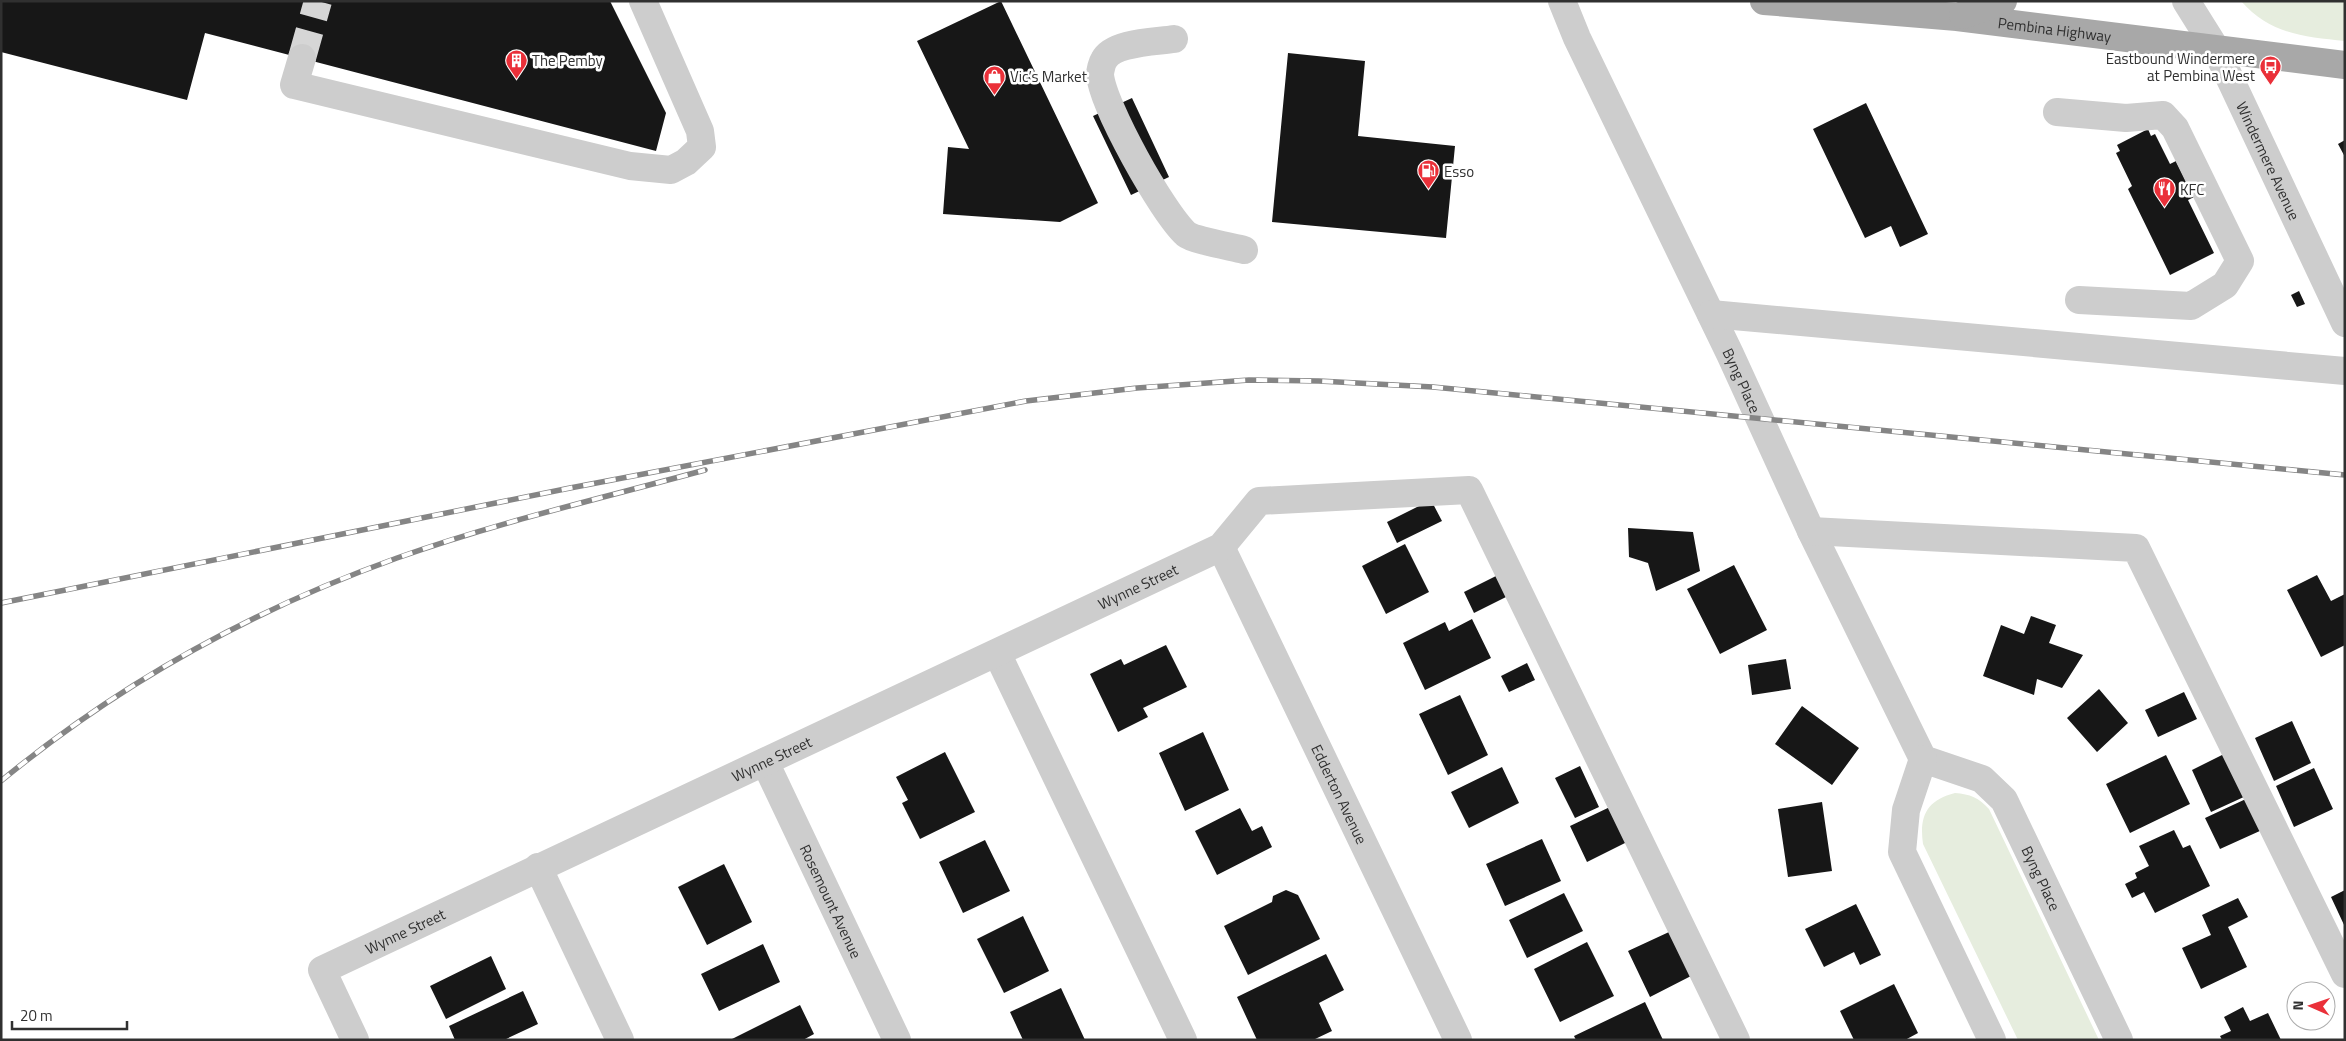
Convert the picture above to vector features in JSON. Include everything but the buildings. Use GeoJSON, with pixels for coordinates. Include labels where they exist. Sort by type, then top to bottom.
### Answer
{"type":"FeatureCollection","features":[{"type":"Feature","properties":{"kind":"main road","name":"Pembina Highway"},"geometry":{"type":"LineString","coordinates":[[1764,1],[1957,17],[2345,65]]}},
{"type":"Feature","properties":{"kind":"main road"},"geometry":{"type":"LineString","coordinates":[[1957,17],[2003,1]]}},
{"type":"Feature","properties":{"kind":"street"},"geometry":{"type":"LineString","coordinates":[[302,58],[294,85],[563,151],[630,166],[671,170],[686,162],[702,147],[700,131],[643,1]]}},
{"type":"Feature","properties":{"kind":"street","name":"Byng Place"},"geometry":{"type":"LineString","coordinates":[[1562,1],[1581,47],[1711,314],[1811,531],[1923,759],[1982,779],[2004,800],[2119,1040]]}},
{"type":"Feature","properties":{"kind":"street","name":"Windermere Avenue"},"geometry":{"type":"LineString","coordinates":[[2186,1],[2216,49],[2345,322]]}},
{"type":"Feature","properties":{"kind":"street"},"geometry":{"type":"LineString","coordinates":[[1174,39],[1121,47],[1104,58],[1100,74],[1110,106],[1150,186],[1170,215],[1188,236],[1244,250]]}},
{"type":"Feature","properties":{"kind":"street"},"geometry":{"type":"LineString","coordinates":[[2057,112],[2126,118],[2163,116],[2175,128],[2240,261],[2225,285],[2190,306],[2079,300]]}},
{"type":"Feature","properties":{"kind":"street"},"geometry":{"type":"LineString","coordinates":[[1711,314],[2345,371]]}},
{"type":"Feature","properties":{"kind":"street"},"geometry":{"type":"LineString","coordinates":[[1221,547],[1259,501],[1469,490],[1736,1040]]}},
{"type":"Feature","properties":{"kind":"street"},"geometry":{"type":"LineString","coordinates":[[1811,531],[2136,548],[2345,974]]}},
{"type":"Feature","properties":{"kind":"street","name":"Wynne Street"},"geometry":{"type":"LineString","coordinates":[[355,1040],[322,970],[1221,547]]}},
{"type":"Feature","properties":{"kind":"street","name":"Edderton Avenue"},"geometry":{"type":"LineString","coordinates":[[1221,547],[1458,1040]]}},
{"type":"Feature","properties":{"kind":"street"},"geometry":{"type":"LineString","coordinates":[[997,653],[1183,1040]]}},
{"type":"Feature","properties":{"kind":"street"},"geometry":{"type":"LineString","coordinates":[[1923,759],[1906,810],[1902,852],[1992,1040]]}},
{"type":"Feature","properties":{"kind":"street","name":"Rosemount Avenue"},"geometry":{"type":"LineString","coordinates":[[765,762],[897,1040]]}},
{"type":"Feature","properties":{"kind":"street"},"geometry":{"type":"LineString","coordinates":[[538,867],[620,1040]]}},
{"type":"Feature","properties":{"kind":"green space"},"geometry":{"type":"Polygon","coordinates":[[[2241,1],[2345,1],[2345,41],[2316,38],[2288,32],[2264,21],[2241,1]]]}},
{"type":"Feature","properties":{"kind":"green space"},"geometry":{"type":"Polygon","coordinates":[[[1955,793],[1974,797],[1989,809],[2099,1040],[2018,1040],[1923,844],[1922,825],[1927,811],[1938,800],[1955,793]]]}},
{"type":"Feature","properties":{"kind":"tunnel"},"geometry":{"type":"LineString","coordinates":[[302,58],[318,1]]}},
{"type":"Feature","properties":{"kind":"railway"},"geometry":{"type":"LineString","coordinates":[[1,603],[570,488],[1026,401],[1137,388],[1249,380],[1319,381],[1433,387],[2345,475]]}},
{"type":"Feature","properties":{"kind":"railway"},"geometry":{"type":"LineString","coordinates":[[1,781],[46,745],[140,681],[189,652],[239,626],[343,578],[473,533],[705,470]]}},
{"type":"Feature","properties":{"kind":"place","name":"The Pemby"},"geometry":{"type":"Point","coordinates":[516,79]}},
{"type":"Feature","properties":{"kind":"place","name":"Eastbound Windermere at Pembina West"},"geometry":{"type":"Point","coordinates":[2271,86]}},
{"type":"Feature","properties":{"kind":"place","name":"Vic’s Market"},"geometry":{"type":"Point","coordinates":[994,95]}},
{"type":"Feature","properties":{"kind":"place","name":"Esso"},"geometry":{"type":"Point","coordinates":[1428,190]}},
{"type":"Feature","properties":{"kind":"place","name":"KFC"},"geometry":{"type":"Point","coordinates":[2164,208]}}]}
